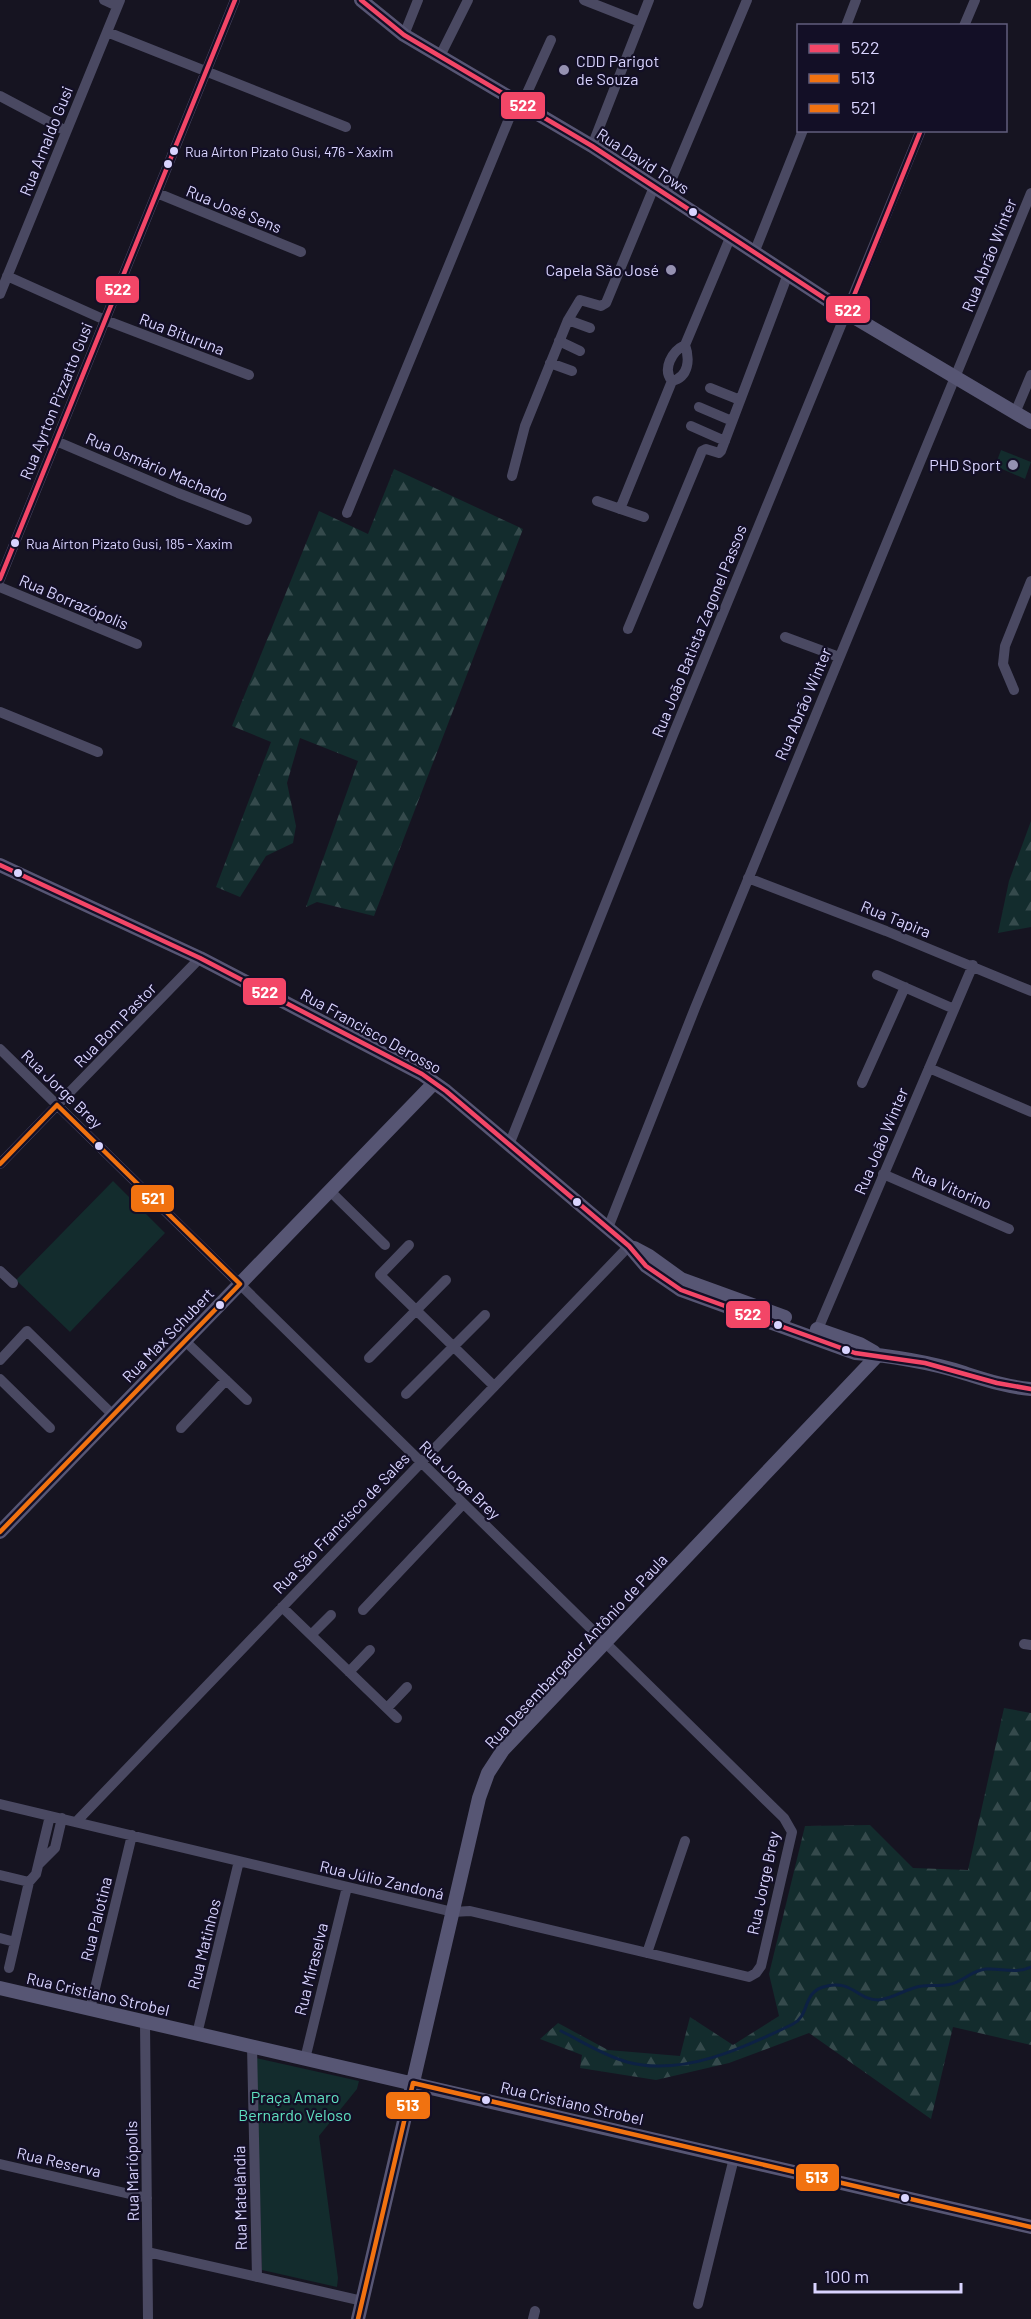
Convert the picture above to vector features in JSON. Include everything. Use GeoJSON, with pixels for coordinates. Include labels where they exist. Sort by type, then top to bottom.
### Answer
{"type":"FeatureCollection","features":[{"type":"Feature","properties":{"kind":"main road","name":"Rua David Tows"},"geometry":{"type":"LineString","coordinates":[[361,0],[404,34],[591,146],[847,313],[1031,422]]}},
{"type":"Feature","properties":{"kind":"main road","name":"Rua Francisco Derosso"},"geometry":{"type":"LineString","coordinates":[[0,865],[200,958],[396,1060],[434,1083],[629,1246],[646,1266],[681,1290],[855,1353],[878,1355],[963,1372],[984,1381],[1031,1389]]}},
{"type":"Feature","properties":{"kind":"main road","name":"Rua Max Schubert"},"geometry":{"type":"LineString","coordinates":[[0,1533],[434,1083]]}},
{"type":"Feature","properties":{"kind":"main road","name":"Rua Francisco Derosso"},"geometry":{"type":"LineString","coordinates":[[629,1246],[649,1256],[670,1273],[694,1285],[860,1344],[878,1355]]}},
{"type":"Feature","properties":{"kind":"main road","name":"Rua Desembargador Antônio de Paula"},"geometry":{"type":"LineString","coordinates":[[358,2319],[479,1798],[492,1767],[503,1750],[878,1355]]}},
{"type":"Feature","properties":{"kind":"main road","name":"Rua Cristiano Strobel"},"geometry":{"type":"LineString","coordinates":[[0,1988],[1031,2227]]}},
{"type":"Feature","properties":{"kind":"street"},"geometry":{"type":"LineString","coordinates":[[104,0],[118,3]]}},
{"type":"Feature","properties":{"kind":"street","name":"Rua Ayrton Pizzatto Gusi"},"geometry":{"type":"LineString","coordinates":[[0,579],[235,0]]}},
{"type":"Feature","properties":{"kind":"street"},"geometry":{"type":"LineString","coordinates":[[404,34],[418,0]]}},
{"type":"Feature","properties":{"kind":"street"},"geometry":{"type":"LineString","coordinates":[[440,56],[468,0]]}},
{"type":"Feature","properties":{"kind":"street"},"geometry":{"type":"LineString","coordinates":[[584,0],[640,22]]}},
{"type":"Feature","properties":{"kind":"street"},"geometry":{"type":"LineString","coordinates":[[591,146],[649,0]]}},
{"type":"Feature","properties":{"kind":"street"},"geometry":{"type":"LineString","coordinates":[[512,477],[525,426],[568,320],[580,300],[601,306],[606,303],[747,0]]}},
{"type":"Feature","properties":{"kind":"street"},"geometry":{"type":"LineString","coordinates":[[847,24],[856,0]]}},
{"type":"Feature","properties":{"kind":"street"},"geometry":{"type":"LineString","coordinates":[[965,24],[975,0]]}},
{"type":"Feature","properties":{"kind":"street","name":"Rua Arnaldo Gusi"},"geometry":{"type":"LineString","coordinates":[[0,294],[118,3]]}},
{"type":"Feature","properties":{"kind":"street"},"geometry":{"type":"LineString","coordinates":[[107,32],[346,127]]}},
{"type":"Feature","properties":{"kind":"street"},"geometry":{"type":"LineString","coordinates":[[347,513],[519,101],[551,40]]}},
{"type":"Feature","properties":{"kind":"street"},"geometry":{"type":"LineString","coordinates":[[0,96],[66,131]]}},
{"type":"Feature","properties":{"kind":"street"},"geometry":{"type":"LineString","coordinates":[[754,253],[802,132]]}},
{"type":"Feature","properties":{"kind":"street","name":"Rua João Batista Zagonel Passos"},"geometry":{"type":"LineString","coordinates":[[509,1145],[673,735],[920,132]]}},
{"type":"Feature","properties":{"kind":"street","name":"Rua Abrão Winter"},"geometry":{"type":"LineString","coordinates":[[608,1228],[748,878],[1031,192]]}},
{"type":"Feature","properties":{"kind":"street","name":"Rua José Sens"},"geometry":{"type":"LineString","coordinates":[[157,193],[301,252]]}},
{"type":"Feature","properties":{"kind":"street"},"geometry":{"type":"LineString","coordinates":[[672,381],[668,369],[671,359],[678,348],[685,345],[730,238]]}},
{"type":"Feature","properties":{"kind":"street"},"geometry":{"type":"LineString","coordinates":[[628,629],[702,451],[706,449],[719,453],[725,441],[788,274]]}},
{"type":"Feature","properties":{"kind":"street","name":"Rua Bituruna"},"geometry":{"type":"LineString","coordinates":[[7,276],[105,320],[249,375]]}},
{"type":"Feature","properties":{"kind":"street"},"geometry":{"type":"LineString","coordinates":[[568,320],[590,328]]}},
{"type":"Feature","properties":{"kind":"street"},"geometry":{"type":"LineString","coordinates":[[559,341],[580,351]]}},
{"type":"Feature","properties":{"kind":"street"},"geometry":{"type":"LineString","coordinates":[[672,381],[677,381],[685,372],[689,355],[685,345]]}},
{"type":"Feature","properties":{"kind":"street"},"geometry":{"type":"LineString","coordinates":[[550,363],[572,371]]}},
{"type":"Feature","properties":{"kind":"street"},"geometry":{"type":"LineString","coordinates":[[1015,413],[1031,375]]}},
{"type":"Feature","properties":{"kind":"street"},"geometry":{"type":"LineString","coordinates":[[620,509],[672,381]]}},
{"type":"Feature","properties":{"kind":"street"},"geometry":{"type":"LineString","coordinates":[[710,388],[740,400]]}},
{"type":"Feature","properties":{"kind":"street"},"geometry":{"type":"LineString","coordinates":[[699,407],[732,421]]}},
{"type":"Feature","properties":{"kind":"street"},"geometry":{"type":"LineString","coordinates":[[691,426],[725,441]]}},
{"type":"Feature","properties":{"kind":"street","name":"Rua Osmário Machado"},"geometry":{"type":"LineString","coordinates":[[56,441],[247,520]]}},
{"type":"Feature","properties":{"kind":"street"},"geometry":{"type":"LineString","coordinates":[[597,501],[644,517]]}},
{"type":"Feature","properties":{"kind":"street"},"geometry":{"type":"LineString","coordinates":[[1014,690],[1003,664],[1005,646],[1031,581]]}},
{"type":"Feature","properties":{"kind":"street","name":"Rua Borrazópolis"},"geometry":{"type":"LineString","coordinates":[[0,587],[137,644]]}},
{"type":"Feature","properties":{"kind":"street"},"geometry":{"type":"LineString","coordinates":[[784,637],[839,657]]}},
{"type":"Feature","properties":{"kind":"street"},"geometry":{"type":"LineString","coordinates":[[0,712],[98,752]]}},
{"type":"Feature","properties":{"kind":"street","name":"Rua Tapira"},"geometry":{"type":"LineString","coordinates":[[748,878],[972,965],[1031,991]]}},
{"type":"Feature","properties":{"kind":"street","name":"Rua Bom Pastor"},"geometry":{"type":"LineString","coordinates":[[0,1164],[200,958]]}},
{"type":"Feature","properties":{"kind":"street","name":"Rua João Winter"},"geometry":{"type":"LineString","coordinates":[[818,1329],[972,965]]}},
{"type":"Feature","properties":{"kind":"street"},"geometry":{"type":"LineString","coordinates":[[877,975],[954,1009]]}},
{"type":"Feature","properties":{"kind":"street"},"geometry":{"type":"LineString","coordinates":[[862,1083],[905,987]]}},
{"type":"Feature","properties":{"kind":"street","name":"Rua Jorge Brey"},"geometry":{"type":"LineString","coordinates":[[0,1049],[791,1827],[791,1838],[761,1966],[756,1973]]}},
{"type":"Feature","properties":{"kind":"street"},"geometry":{"type":"LineString","coordinates":[[929,1068],[1031,1112]]}},
{"type":"Feature","properties":{"kind":"street","name":"Rua Vitorino"},"geometry":{"type":"LineString","coordinates":[[883,1174],[1009,1229]]}},
{"type":"Feature","properties":{"kind":"street"},"geometry":{"type":"LineString","coordinates":[[330,1191],[385,1245]]}},
{"type":"Feature","properties":{"kind":"street"},"geometry":{"type":"LineString","coordinates":[[409,1245],[380,1275],[494,1386]]}},
{"type":"Feature","properties":{"kind":"street","name":"Rua São Francisco de Sales"},"geometry":{"type":"LineString","coordinates":[[76,1822],[629,1246]]}},
{"type":"Feature","properties":{"kind":"street"},"geometry":{"type":"LineString","coordinates":[[0,1271],[13,1283]]}},
{"type":"Feature","properties":{"kind":"street"},"geometry":{"type":"LineString","coordinates":[[369,1358],[446,1280]]}},
{"type":"Feature","properties":{"kind":"street"},"geometry":{"type":"LineString","coordinates":[[405,1394],[485,1315]]}},
{"type":"Feature","properties":{"kind":"street"},"geometry":{"type":"LineString","coordinates":[[0,1360],[27,1331],[113,1415]]}},
{"type":"Feature","properties":{"kind":"street"},"geometry":{"type":"LineString","coordinates":[[185,1341],[247,1400]]}},
{"type":"Feature","properties":{"kind":"street"},"geometry":{"type":"LineString","coordinates":[[0,1379],[51,1428]]}},
{"type":"Feature","properties":{"kind":"street"},"geometry":{"type":"LineString","coordinates":[[181,1428],[226,1380]]}},
{"type":"Feature","properties":{"kind":"street"},"geometry":{"type":"LineString","coordinates":[[363,1610],[463,1504]]}},
{"type":"Feature","properties":{"kind":"street"},"geometry":{"type":"LineString","coordinates":[[282,1606],[397,1718]]}},
{"type":"Feature","properties":{"kind":"street"},"geometry":{"type":"LineString","coordinates":[[312,1635],[331,1615]]}},
{"type":"Feature","properties":{"kind":"street"},"geometry":{"type":"LineString","coordinates":[[349,1672],[370,1650]]}},
{"type":"Feature","properties":{"kind":"street"},"geometry":{"type":"LineString","coordinates":[[387,1708],[407,1687]]}},
{"type":"Feature","properties":{"kind":"street","name":"Rua Júlio Zandoná"},"geometry":{"type":"LineString","coordinates":[[0,1804],[453,1912],[470,1911],[745,1977],[756,1973]]}},
{"type":"Feature","properties":{"kind":"street"},"geometry":{"type":"LineString","coordinates":[[9,1968],[29,1882],[36,1875],[50,1816]]}},
{"type":"Feature","properties":{"kind":"street"},"geometry":{"type":"LineString","coordinates":[[39,1864],[55,1848],[62,1818]]}},
{"type":"Feature","properties":{"kind":"street","name":"Rua Palotina"},"geometry":{"type":"LineString","coordinates":[[90,2009],[132,1835]]}},
{"type":"Feature","properties":{"kind":"street"},"geometry":{"type":"LineString","coordinates":[[646,1953],[685,1841]]}},
{"type":"Feature","properties":{"kind":"street","name":"Rua Matinhos"},"geometry":{"type":"LineString","coordinates":[[197,2034],[239,1861]]}},
{"type":"Feature","properties":{"kind":"street"},"geometry":{"type":"LineString","coordinates":[[0,1875],[29,1882]]}},
{"type":"Feature","properties":{"kind":"street","name":"Rua Miraselva"},"geometry":{"type":"LineString","coordinates":[[305,2059],[347,1887]]}},
{"type":"Feature","properties":{"kind":"street"},"geometry":{"type":"LineString","coordinates":[[0,1938],[15,1942]]}},
{"type":"Feature","properties":{"kind":"street","name":"Rua Mariópolis"},"geometry":{"type":"LineString","coordinates":[[145,2022],[148,2319]]}},
{"type":"Feature","properties":{"kind":"street","name":"Rua Matelândia"},"geometry":{"type":"LineString","coordinates":[[252,2046],[257,2277]]}},
{"type":"Feature","properties":{"kind":"street"},"geometry":{"type":"LineString","coordinates":[[698,2304],[734,2158]]}},
{"type":"Feature","properties":{"kind":"street","name":"Rua Reserva"},"geometry":{"type":"LineString","coordinates":[[0,2164],[147,2198]]}},
{"type":"Feature","properties":{"kind":"street"},"geometry":{"type":"LineString","coordinates":[[148,2252],[363,2301]]}},
{"type":"Feature","properties":{"kind":"green space","name":"PHD Sport"},"geometry":{"type":"Polygon","coordinates":[[[1001,450],[1031,462],[1025,479],[995,466],[1001,450]]]}},
{"type":"Feature","properties":{"kind":"green space"},"geometry":{"type":"Polygon","coordinates":[[[394,469],[523,529],[374,916],[317,902],[306,907],[358,761],[300,738],[287,783],[296,826],[293,843],[266,856],[240,897],[216,887],[271,742],[232,726],[319,511],[368,534],[394,469]]]}},
{"type":"Feature","properties":{"kind":"green space"},"geometry":{"type":"Polygon","coordinates":[[[1031,821],[1031,927],[998,933],[1009,881],[1031,821]]]}},
{"type":"Feature","properties":{"kind":"green space"},"geometry":{"type":"Polygon","coordinates":[[[113,1181],[165,1233],[70,1332],[16,1280],[113,1181]]]}},
{"type":"Feature","properties":{"kind":"green space"},"geometry":{"type":"Polygon","coordinates":[[[1004,1708],[1031,1713],[1031,2045],[953,2027],[931,2119],[809,2033],[729,2063],[656,2080],[580,2068],[582,2055],[540,2039],[558,2023],[608,2050],[680,2056],[690,2017],[733,2045],[779,2016],[769,1974],[805,1826],[870,1825],[913,1868],[968,1870],[1004,1708]]]}},
{"type":"Feature","properties":{"kind":"green space","name":"Praça Amaro Bernardo Veloso"},"geometry":{"type":"Polygon","coordinates":[[[256,2058],[359,2081],[357,2089],[319,2136],[338,2278],[337,2287],[262,2270],[256,2058]]]}},
{"type":"Feature","properties":{"kind":"waterway"},"geometry":{"type":"LineString","coordinates":[[561,2031],[601,2052],[627,2062],[648,2066],[669,2066],[691,2063],[733,2051],[793,2024],[799,2020],[813,1993],[827,1986],[843,1986],[865,1997],[878,2000],[916,1987],[953,1984],[982,1970],[1014,1970],[1031,1967]]}},
{"type":"Feature","properties":{"kind":"transit line","name":"522"},"geometry":{"type":"LineString","coordinates":[[0,579],[235,0]]}},
{"type":"Feature","properties":{"kind":"transit line","name":"522"},"geometry":{"type":"LineString","coordinates":[[361,0],[404,35],[592,146],[847,313],[920,132]]}},
{"type":"Feature","properties":{"kind":"transit line","name":"522"},"geometry":{"type":"LineString","coordinates":[[0,865],[200,958],[422,1074],[446,1091],[629,1246],[646,1266],[681,1290],[855,1353],[925,1363],[997,1383],[1031,1389]]}},
{"type":"Feature","properties":{"kind":"transit line","name":"521"},"geometry":{"type":"LineString","coordinates":[[0,1164],[57,1105],[240,1284],[0,1532]]}},
{"type":"Feature","properties":{"kind":"transit line","name":"513"},"geometry":{"type":"LineString","coordinates":[[358,2319],[413,2083],[1031,2227]]}},
{"type":"Feature","properties":{"kind":"place","name":"CDD Parigot de Souza"},"geometry":{"type":"Point","coordinates":[564,70]}},
{"type":"Feature","properties":{"kind":"place","name":"Rua Aírton Pizato Gusi, 476 - Xaxim"},"geometry":{"type":"Point","coordinates":[174,151]}},
{"type":"Feature","properties":{"kind":"place","name":"Capela São José"},"geometry":{"type":"Point","coordinates":[671,270]}},
{"type":"Feature","properties":{"kind":"place","name":"PHD Sport"},"geometry":{"type":"Point","coordinates":[1013,465]}},
{"type":"Feature","properties":{"kind":"place","name":"Rua Aírton Pizato Gusi, 185 - Xaxim"},"geometry":{"type":"Point","coordinates":[15,543]}}]}
